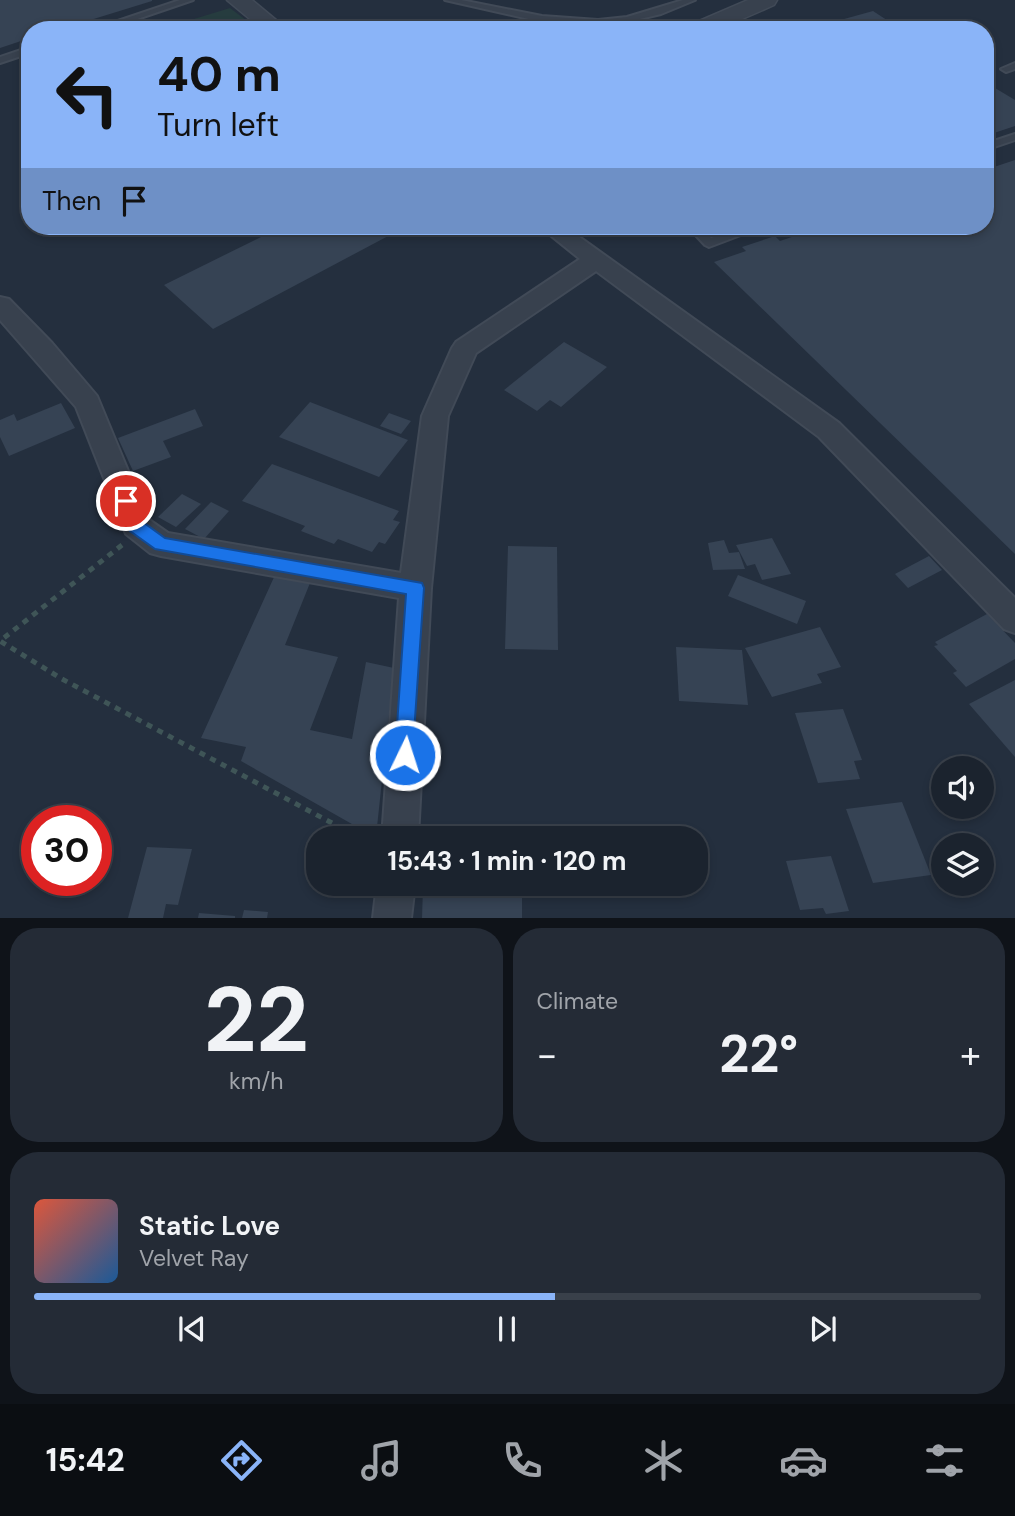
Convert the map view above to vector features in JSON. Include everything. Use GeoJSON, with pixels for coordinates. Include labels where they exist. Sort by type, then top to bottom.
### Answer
{"type":"FeatureCollection","features":[{"type":"Feature","properties":{"kind":"street"},"geometry":{"type":"LineString","coordinates":[[238,0],[265,21]]}},
{"type":"Feature","properties":{"kind":"street"},"geometry":{"type":"LineString","coordinates":[[715,21],[750,2]]}},
{"type":"Feature","properties":{"kind":"street"},"geometry":{"type":"LineString","coordinates":[[563,235],[829,430],[1015,619]]}},
{"type":"Feature","properties":{"kind":"street"},"geometry":{"type":"LineString","coordinates":[[401,826],[415,588],[435,416],[466,348],[597,259]]}},
{"type":"Feature","properties":{"kind":"street"},"geometry":{"type":"LineString","coordinates":[[0,305],[43,349],[88,403],[136,526],[161,544],[415,588]]}},
{"type":"Feature","properties":{"kind":"street"},"geometry":{"type":"LineString","coordinates":[[392,918],[395,896]]}},
{"type":"Feature","properties":{"kind":"lane"},"geometry":{"type":"LineString","coordinates":[[123,21],[189,0]]}},
{"type":"Feature","properties":{"kind":"lane"},"geometry":{"type":"LineString","coordinates":[[449,0],[545,21]]}},
{"type":"Feature","properties":{"kind":"lane"},"geometry":{"type":"LineString","coordinates":[[624,21],[634,20],[691,0]]}},
{"type":"Feature","properties":{"kind":"lane"},"geometry":{"type":"LineString","coordinates":[[0,60],[21,53]]}},
{"type":"Feature","properties":{"kind":"lane"},"geometry":{"type":"LineString","coordinates":[[994,144],[1015,137]]}},
{"type":"Feature","properties":{"kind":"lane"},"geometry":{"type":"LineString","coordinates":[[701,235],[709,243],[732,235]]}},
{"type":"Feature","properties":{"kind":"path"},"geometry":{"type":"LineString","coordinates":[[142,531],[72,582],[23,625],[0,640],[62,680],[337,826]]}},
{"type":"Feature","properties":{"kind":"green space"},"geometry":{"type":"Polygon","coordinates":[[[230,8],[247,21],[187,21],[230,8]]]}},
{"type":"Feature","properties":{"kind":"building"},"geometry":{"type":"Polygon","coordinates":[[[0,0],[152,0],[87,21],[21,21],[21,41],[0,48],[0,0]]]}},
{"type":"Feature","properties":{"kind":"building"},"geometry":{"type":"Polygon","coordinates":[[[873,11],[888,21],[837,21],[873,11]]]}},
{"type":"Feature","properties":{"kind":"building"},"geometry":{"type":"Polygon","coordinates":[[[994,87],[1015,100],[1015,126],[994,133],[994,87]]]}},
{"type":"Feature","properties":{"kind":"building"},"geometry":{"type":"Polygon","coordinates":[[[1015,160],[1015,554],[714,262],[746,251],[742,247],[775,236],[780,241],[798,235],[994,235],[994,167],[1015,160]]]}},
{"type":"Feature","properties":{"kind":"building"},"geometry":{"type":"Polygon","coordinates":[[[265,235],[390,235],[213,329],[164,285],[265,235]]]}},
{"type":"Feature","properties":{"kind":"building"},"geometry":{"type":"Polygon","coordinates":[[[564,342],[607,367],[561,407],[550,400],[537,411],[504,390],[564,342]]]}},
{"type":"Feature","properties":{"kind":"building"},"geometry":{"type":"Polygon","coordinates":[[[310,402],[408,440],[379,477],[279,437],[310,402]]]}},
{"type":"Feature","properties":{"kind":"building"},"geometry":{"type":"Polygon","coordinates":[[[61,403],[75,428],[9,456],[0,437],[0,420],[14,414],[17,421],[61,403]]]}},
{"type":"Feature","properties":{"kind":"building"},"geometry":{"type":"Polygon","coordinates":[[[195,409],[203,426],[163,441],[171,457],[133,471],[118,438],[195,409]]]}},
{"type":"Feature","properties":{"kind":"building"},"geometry":{"type":"Polygon","coordinates":[[[389,413],[411,421],[401,434],[380,426],[389,413]]]}},
{"type":"Feature","properties":{"kind":"building"},"geometry":{"type":"Polygon","coordinates":[[[272,464],[399,511],[393,520],[400,522],[385,544],[379,542],[372,552],[338,539],[334,544],[301,531],[305,526],[242,501],[272,464]]]}},
{"type":"Feature","properties":{"kind":"building"},"geometry":{"type":"Polygon","coordinates":[[[182,494],[201,504],[176,527],[158,517],[182,494]]]}},
{"type":"Feature","properties":{"kind":"building"},"geometry":{"type":"Polygon","coordinates":[[[211,502],[229,511],[204,539],[185,529],[211,502]]]}},
{"type":"Feature","properties":{"kind":"building"},"geometry":{"type":"Polygon","coordinates":[[[772,538],[791,574],[762,580],[755,564],[747,566],[736,545],[772,538]]]}},
{"type":"Feature","properties":{"kind":"building"},"geometry":{"type":"Polygon","coordinates":[[[724,540],[729,553],[739,552],[745,569],[713,570],[708,543],[724,540]]]}},
{"type":"Feature","properties":{"kind":"building"},"geometry":{"type":"Polygon","coordinates":[[[508,546],[557,547],[558,650],[505,649],[508,546]]]}},
{"type":"Feature","properties":{"kind":"building"},"geometry":{"type":"Polygon","coordinates":[[[929,556],[942,570],[908,588],[895,574],[929,556]]]}},
{"type":"Feature","properties":{"kind":"building"},"geometry":{"type":"Polygon","coordinates":[[[275,575],[310,583],[285,645],[338,657],[310,730],[352,739],[366,662],[394,668],[377,826],[355,826],[241,761],[246,747],[201,738],[275,575]]]}},
{"type":"Feature","properties":{"kind":"building"},"geometry":{"type":"Polygon","coordinates":[[[738,575],[806,601],[797,624],[728,596],[738,575]]]}},
{"type":"Feature","properties":{"kind":"building"},"geometry":{"type":"Polygon","coordinates":[[[987,614],[1015,643],[1015,659],[966,687],[953,673],[957,671],[934,646],[938,645],[935,642],[987,614]]]}},
{"type":"Feature","properties":{"kind":"building"},"geometry":{"type":"Polygon","coordinates":[[[820,627],[841,667],[817,674],[822,683],[772,697],[745,648],[820,627]]]}},
{"type":"Feature","properties":{"kind":"building"},"geometry":{"type":"Polygon","coordinates":[[[676,647],[742,650],[748,705],[679,701],[676,647]]]}},
{"type":"Feature","properties":{"kind":"building"},"geometry":{"type":"Polygon","coordinates":[[[1015,680],[1015,757],[969,704],[1015,680]]]}},
{"type":"Feature","properties":{"kind":"building"},"geometry":{"type":"Polygon","coordinates":[[[843,709],[862,760],[854,761],[860,779],[818,783],[795,713],[843,709]]]}},
{"type":"Feature","properties":{"kind":"building"},"geometry":{"type":"Polygon","coordinates":[[[902,802],[931,875],[873,883],[846,809],[902,802]]]}},
{"type":"Feature","properties":{"kind":"building"},"geometry":{"type":"Polygon","coordinates":[[[147,847],[192,849],[178,905],[166,904],[163,918],[128,918],[147,847]]]}},
{"type":"Feature","properties":{"kind":"building"},"geometry":{"type":"Polygon","coordinates":[[[831,856],[849,911],[826,914],[823,908],[800,910],[786,861],[831,856]]]}},
{"type":"Feature","properties":{"kind":"building"},"geometry":{"type":"Polygon","coordinates":[[[423,896],[522,896],[522,918],[422,918],[423,896]]]}},
{"type":"Feature","properties":{"kind":"building"},"geometry":{"type":"Polygon","coordinates":[[[244,910],[268,912],[267,918],[242,918],[244,910]]]}},
{"type":"Feature","properties":{"kind":"building"},"geometry":{"type":"Polygon","coordinates":[[[199,913],[235,916],[235,918],[198,918],[199,913]]]}},
{"type":"Feature","properties":{"kind":"route"},"geometry":{"type":"LineString","coordinates":[[126,501],[136,526],[161,544],[415,588],[405,755]]}}]}
